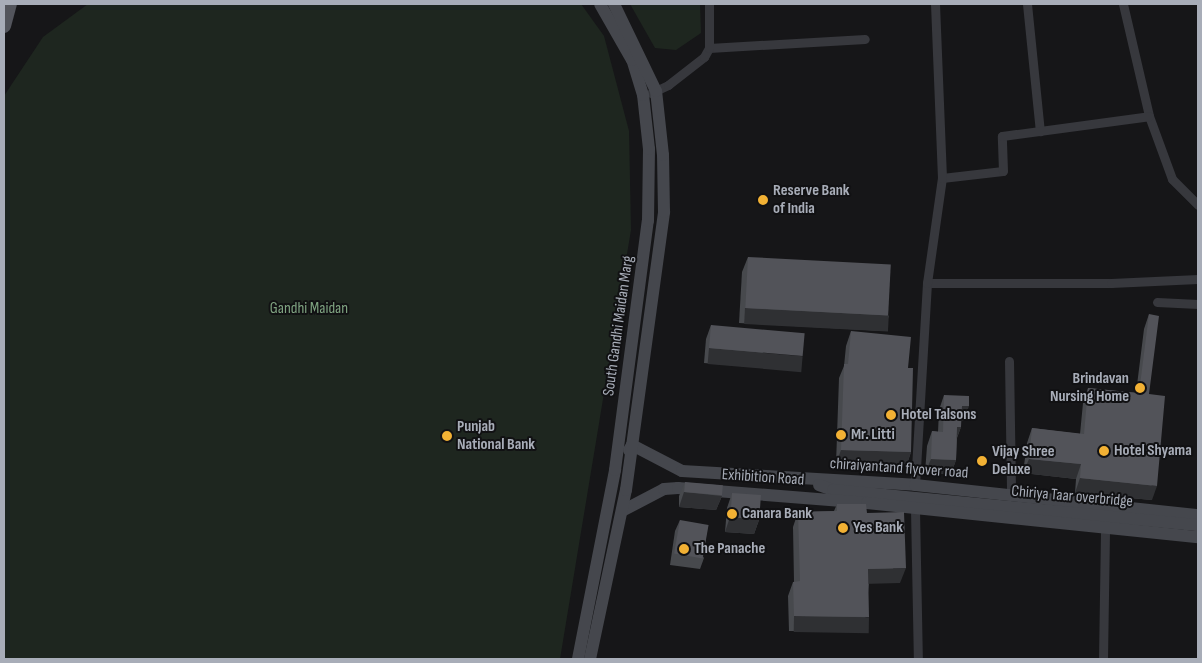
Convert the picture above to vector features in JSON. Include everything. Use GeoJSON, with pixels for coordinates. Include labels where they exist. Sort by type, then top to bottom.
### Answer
{"type":"FeatureCollection","features":[{"type":"Feature","properties":{"kind":"main road","name":"South Gandhi Maidan Marg"},"geometry":{"type":"LineString","coordinates":[[578,659],[614,470],[648,221],[649,149],[643,95],[632,60],[600,4]]}},
{"type":"Feature","properties":{"kind":"main road"},"geometry":{"type":"LineString","coordinates":[[590,659],[622,511],[664,212],[664,155],[656,91],[614,4]]}},
{"type":"Feature","properties":{"kind":"main road"},"geometry":{"type":"LineString","coordinates":[[4,26],[12,5]]}},
{"type":"Feature","properties":{"kind":"main road"},"geometry":{"type":"LineString","coordinates":[[614,470],[632,446]]}},
{"type":"Feature","properties":{"kind":"main road","name":"chiraiyantand flyover road"},"geometry":{"type":"LineString","coordinates":[[632,446],[682,471],[915,485],[1198,515]]}},
{"type":"Feature","properties":{"kind":"main road"},"geometry":{"type":"LineString","coordinates":[[813,479],[828,489]]}},
{"type":"Feature","properties":{"kind":"main road","name":"Exhibition Road"},"geometry":{"type":"LineString","coordinates":[[622,511],[664,489],[678,488],[809,498],[1198,537]]}},
{"type":"Feature","properties":{"kind":"main road"},"geometry":{"type":"LineString","coordinates":[[809,498],[828,489]]}},
{"type":"Feature","properties":{"kind":"main road","name":"Chiriya Taar overbridge"},"geometry":{"type":"LineString","coordinates":[[828,489],[1198,525]]}},
{"type":"Feature","properties":{"kind":"street"},"geometry":{"type":"LineString","coordinates":[[643,95],[656,91],[694,67],[709,48],[709,4]]}},
{"type":"Feature","properties":{"kind":"street"},"geometry":{"type":"LineString","coordinates":[[915,485],[926,283],[942,178],[935,4]]}},
{"type":"Feature","properties":{"kind":"street"},"geometry":{"type":"LineString","coordinates":[[1027,4],[1040,131]]}},
{"type":"Feature","properties":{"kind":"street"},"geometry":{"type":"LineString","coordinates":[[1123,4],[1149,116],[1172,179],[1198,205]]}},
{"type":"Feature","properties":{"kind":"street"},"geometry":{"type":"LineString","coordinates":[[709,48],[865,39]]}},
{"type":"Feature","properties":{"kind":"street"},"geometry":{"type":"LineString","coordinates":[[942,178],[1003,171],[1002,136],[1149,116]]}},
{"type":"Feature","properties":{"kind":"street"},"geometry":{"type":"LineString","coordinates":[[926,283],[1111,284],[1198,279]]}},
{"type":"Feature","properties":{"kind":"street"},"geometry":{"type":"LineString","coordinates":[[1157,302],[1198,304]]}},
{"type":"Feature","properties":{"kind":"street"},"geometry":{"type":"LineString","coordinates":[[1009,361],[1011,495]]}},
{"type":"Feature","properties":{"kind":"street"},"geometry":{"type":"LineString","coordinates":[[915,509],[918,659]]}},
{"type":"Feature","properties":{"kind":"street"},"geometry":{"type":"LineString","coordinates":[[1103,659],[1105,528]]}},
{"type":"Feature","properties":{"kind":"green space","name":"Gandhi Maidan"},"geometry":{"type":"Polygon","coordinates":[[[88,4],[581,4],[604,36],[629,131],[631,230],[560,659],[4,659],[4,96],[43,37],[88,4]]]}},
{"type":"Feature","properties":{"kind":"green space"},"geometry":{"type":"Polygon","coordinates":[[[630,4],[700,4],[701,33],[676,50],[655,48],[630,4]]]}},
{"type":"Feature","properties":{"kind":"building"},"geometry":{"type":"Polygon","coordinates":[[[748,257],[891,264],[888,315],[745,308],[748,257]]]}},
{"type":"Feature","properties":{"kind":"building"},"geometry":{"type":"Polygon","coordinates":[[[1149,314],[1159,316],[1149,394],[1165,396],[1157,486],[1080,478],[1081,464],[1029,459],[1032,428],[1084,434],[1088,388],[1139,393],[1149,314]]]}},
{"type":"Feature","properties":{"kind":"building"},"geometry":{"type":"Polygon","coordinates":[[[711,325],[805,333],[803,356],[709,348],[711,325]]]}},
{"type":"Feature","properties":{"kind":"building"},"geometry":{"type":"Polygon","coordinates":[[[851,331],[911,337],[908,368],[913,368],[911,452],[841,450],[844,364],[848,364],[851,331]]]}},
{"type":"Feature","properties":{"kind":"building"},"geometry":{"type":"Polygon","coordinates":[[[944,395],[969,396],[969,406],[962,406],[961,427],[957,427],[956,460],[931,459],[932,431],[943,432],[944,395]]]}},
{"type":"Feature","properties":{"kind":"building"},"geometry":{"type":"Polygon","coordinates":[[[685,482],[723,485],[722,495],[684,492],[685,482]]]}},
{"type":"Feature","properties":{"kind":"building"},"geometry":{"type":"Polygon","coordinates":[[[732,493],[761,495],[759,519],[730,517],[732,493]]]}},
{"type":"Feature","properties":{"kind":"building"},"geometry":{"type":"Polygon","coordinates":[[[837,504],[866,504],[867,513],[904,512],[906,568],[868,569],[869,617],[794,616],[793,582],[800,581],[798,512],[837,511],[837,504]]]}},
{"type":"Feature","properties":{"kind":"building"},"geometry":{"type":"Polygon","coordinates":[[[680,520],[709,525],[703,559],[674,553],[680,520]]]}},
{"type":"Feature","properties":{"kind":"place","name":"Reserve Bank of India"},"geometry":{"type":"Point","coordinates":[763,200]}},
{"type":"Feature","properties":{"kind":"place","name":"Brindavan Nursing Home"},"geometry":{"type":"Point","coordinates":[1140,388]}},
{"type":"Feature","properties":{"kind":"place","name":"Hotel Talsons"},"geometry":{"type":"Point","coordinates":[891,415]}},
{"type":"Feature","properties":{"kind":"place","name":"Mr. Litti"},"geometry":{"type":"Point","coordinates":[841,435]}},
{"type":"Feature","properties":{"kind":"place","name":"Punjab National Bank"},"geometry":{"type":"Point","coordinates":[447,436]}},
{"type":"Feature","properties":{"kind":"place","name":"Hotel Shyama"},"geometry":{"type":"Point","coordinates":[1104,451]}},
{"type":"Feature","properties":{"kind":"place","name":"Vijay Shree Deluxe"},"geometry":{"type":"Point","coordinates":[982,461]}},
{"type":"Feature","properties":{"kind":"place","name":"Canara Bank"},"geometry":{"type":"Point","coordinates":[732,514]}},
{"type":"Feature","properties":{"kind":"place","name":"Yes Bank"},"geometry":{"type":"Point","coordinates":[843,528]}},
{"type":"Feature","properties":{"kind":"place","name":"The Panache"},"geometry":{"type":"Point","coordinates":[684,549]}}]}
